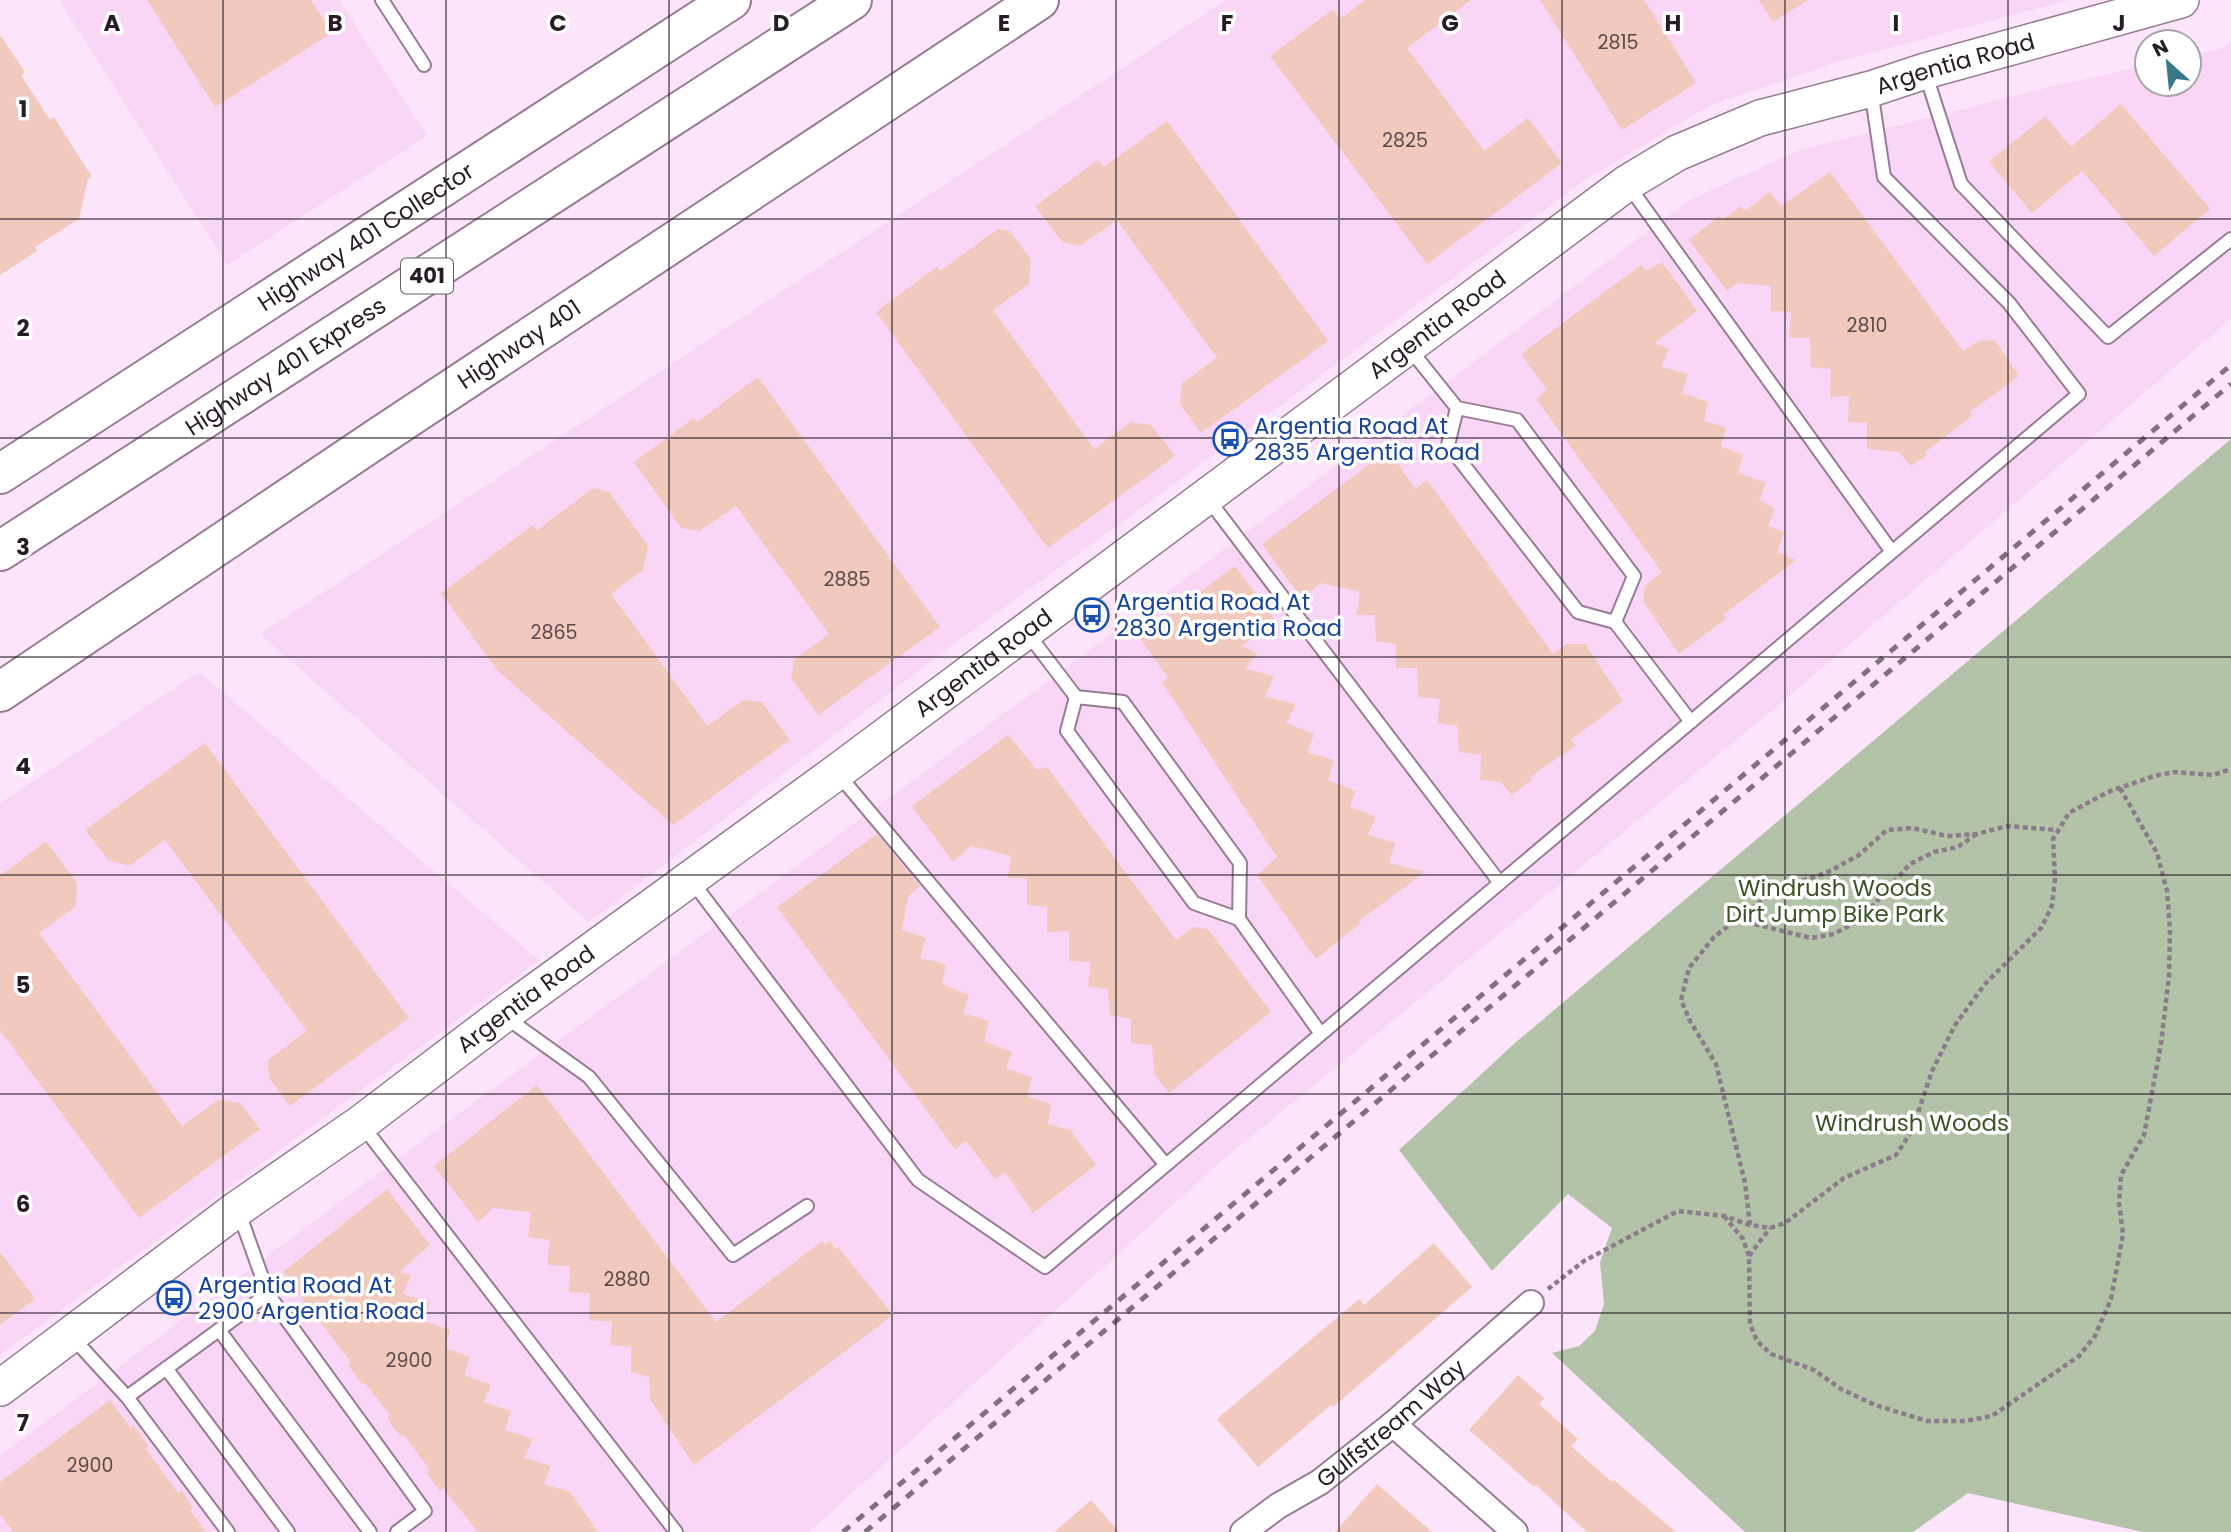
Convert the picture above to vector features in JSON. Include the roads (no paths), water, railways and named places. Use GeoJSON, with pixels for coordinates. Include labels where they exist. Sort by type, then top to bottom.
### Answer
{"type":"FeatureCollection","features":[{"type":"Feature","properties":{"kind":"highway","name":"Highway 401 Collector"},"geometry":{"type":"LineString","coordinates":[[0,474],[731,0]]}},
{"type":"Feature","properties":{"kind":"highway","name":"Highway 401 Express"},"geometry":{"type":"LineString","coordinates":[[0,551],[852,0]]}},
{"type":"Feature","properties":{"kind":"highway","name":"Highway 401"},"geometry":{"type":"LineString","coordinates":[[0,692],[387,431],[1039,0]]}},
{"type":"Feature","properties":{"kind":"street","name":"Argentia Road"},"geometry":{"type":"LineString","coordinates":[[0,1388],[237,1209],[361,1122],[837,772],[1627,183],[1677,153],[1760,118],[2181,0]]}},
{"type":"Feature","properties":{"kind":"street","name":"Gulfstream Way"},"geometry":{"type":"LineString","coordinates":[[1243,1532],[1278,1506],[1320,1482],[1393,1423],[1531,1303]]}},
{"type":"Feature","properties":{"kind":"street"},"geometry":{"type":"LineString","coordinates":[[1393,1423],[1516,1532]]}},
{"type":"Feature","properties":{"kind":"lane"},"geometry":{"type":"LineString","coordinates":[[382,0],[424,65]]}},
{"type":"Feature","properties":{"kind":"lane"},"geometry":{"type":"LineString","coordinates":[[1925,71],[1961,184],[2108,337],[2231,239]]}},
{"type":"Feature","properties":{"kind":"lane"},"geometry":{"type":"LineString","coordinates":[[690,878],[918,1180],[1045,1267],[2079,394],[2009,303],[1884,177],[1871,89]]}},
{"type":"Feature","properties":{"kind":"lane"},"geometry":{"type":"LineString","coordinates":[[1627,183],[1892,552]]}},
{"type":"Feature","properties":{"kind":"lane"},"geometry":{"type":"LineString","coordinates":[[1407,346],[1457,408],[1517,420],[1634,576],[1615,622]]}},
{"type":"Feature","properties":{"kind":"lane"},"geometry":{"type":"LineString","coordinates":[[1457,408],[1448,444],[1578,612],[1615,622],[1690,722]]}},
{"type":"Feature","properties":{"kind":"lane"},"geometry":{"type":"LineString","coordinates":[[1206,496],[1500,883]]}},
{"type":"Feature","properties":{"kind":"lane"},"geometry":{"type":"LineString","coordinates":[[1026,631],[1076,697],[1123,702],[1240,863],[1239,919]]}},
{"type":"Feature","properties":{"kind":"lane"},"geometry":{"type":"LineString","coordinates":[[1076,697],[1066,731],[1194,903],[1239,919],[1321,1034]]}},
{"type":"Feature","properties":{"kind":"lane"},"geometry":{"type":"LineString","coordinates":[[837,772],[1166,1165]]}},
{"type":"Feature","properties":{"kind":"lane"},"geometry":{"type":"LineString","coordinates":[[503,1015],[589,1077],[733,1255],[807,1206]]}},
{"type":"Feature","properties":{"kind":"lane"},"geometry":{"type":"LineString","coordinates":[[361,1122],[676,1532]]}},
{"type":"Feature","properties":{"kind":"lane"},"geometry":{"type":"LineString","coordinates":[[237,1209],[268,1294],[425,1511],[397,1532]]}},
{"type":"Feature","properties":{"kind":"lane"},"geometry":{"type":"LineString","coordinates":[[127,1397],[268,1294]]}},
{"type":"Feature","properties":{"kind":"lane"},"geometry":{"type":"LineString","coordinates":[[219,1330],[370,1532]]}},
{"type":"Feature","properties":{"kind":"lane"},"geometry":{"type":"LineString","coordinates":[[70,1335],[127,1397],[228,1532]]}},
{"type":"Feature","properties":{"kind":"lane"},"geometry":{"type":"LineString","coordinates":[[166,1368],[289,1532]]}},
{"type":"Feature","properties":{"kind":"railway"},"geometry":{"type":"LineString","coordinates":[[843,1532],[2231,365]]}},
{"type":"Feature","properties":{"kind":"railway"},"geometry":{"type":"LineString","coordinates":[[865,1532],[2231,384]]}},
{"type":"Feature","properties":{"kind":"place","name":"Argentia Road At 2835 Argentia Road"},"geometry":{"type":"Point","coordinates":[1230,439]}},
{"type":"Feature","properties":{"kind":"place","name":"Argentia Road At 2830 Argentia Road"},"geometry":{"type":"Point","coordinates":[1092,615]}},
{"type":"Feature","properties":{"kind":"place","name":"Argentia Road At 2900 Argentia Road"},"geometry":{"type":"Point","coordinates":[174,1298]}},
{"type":"Feature","properties":{"kind":"park label","name":"Windrush Woods Dirt Jump Bike Park"},"geometry":{"type":"Point","coordinates":[1835,901]}},
{"type":"Feature","properties":{"kind":"park label","name":"Windrush Woods"},"geometry":{"type":"Point","coordinates":[1912,1123]}}]}
